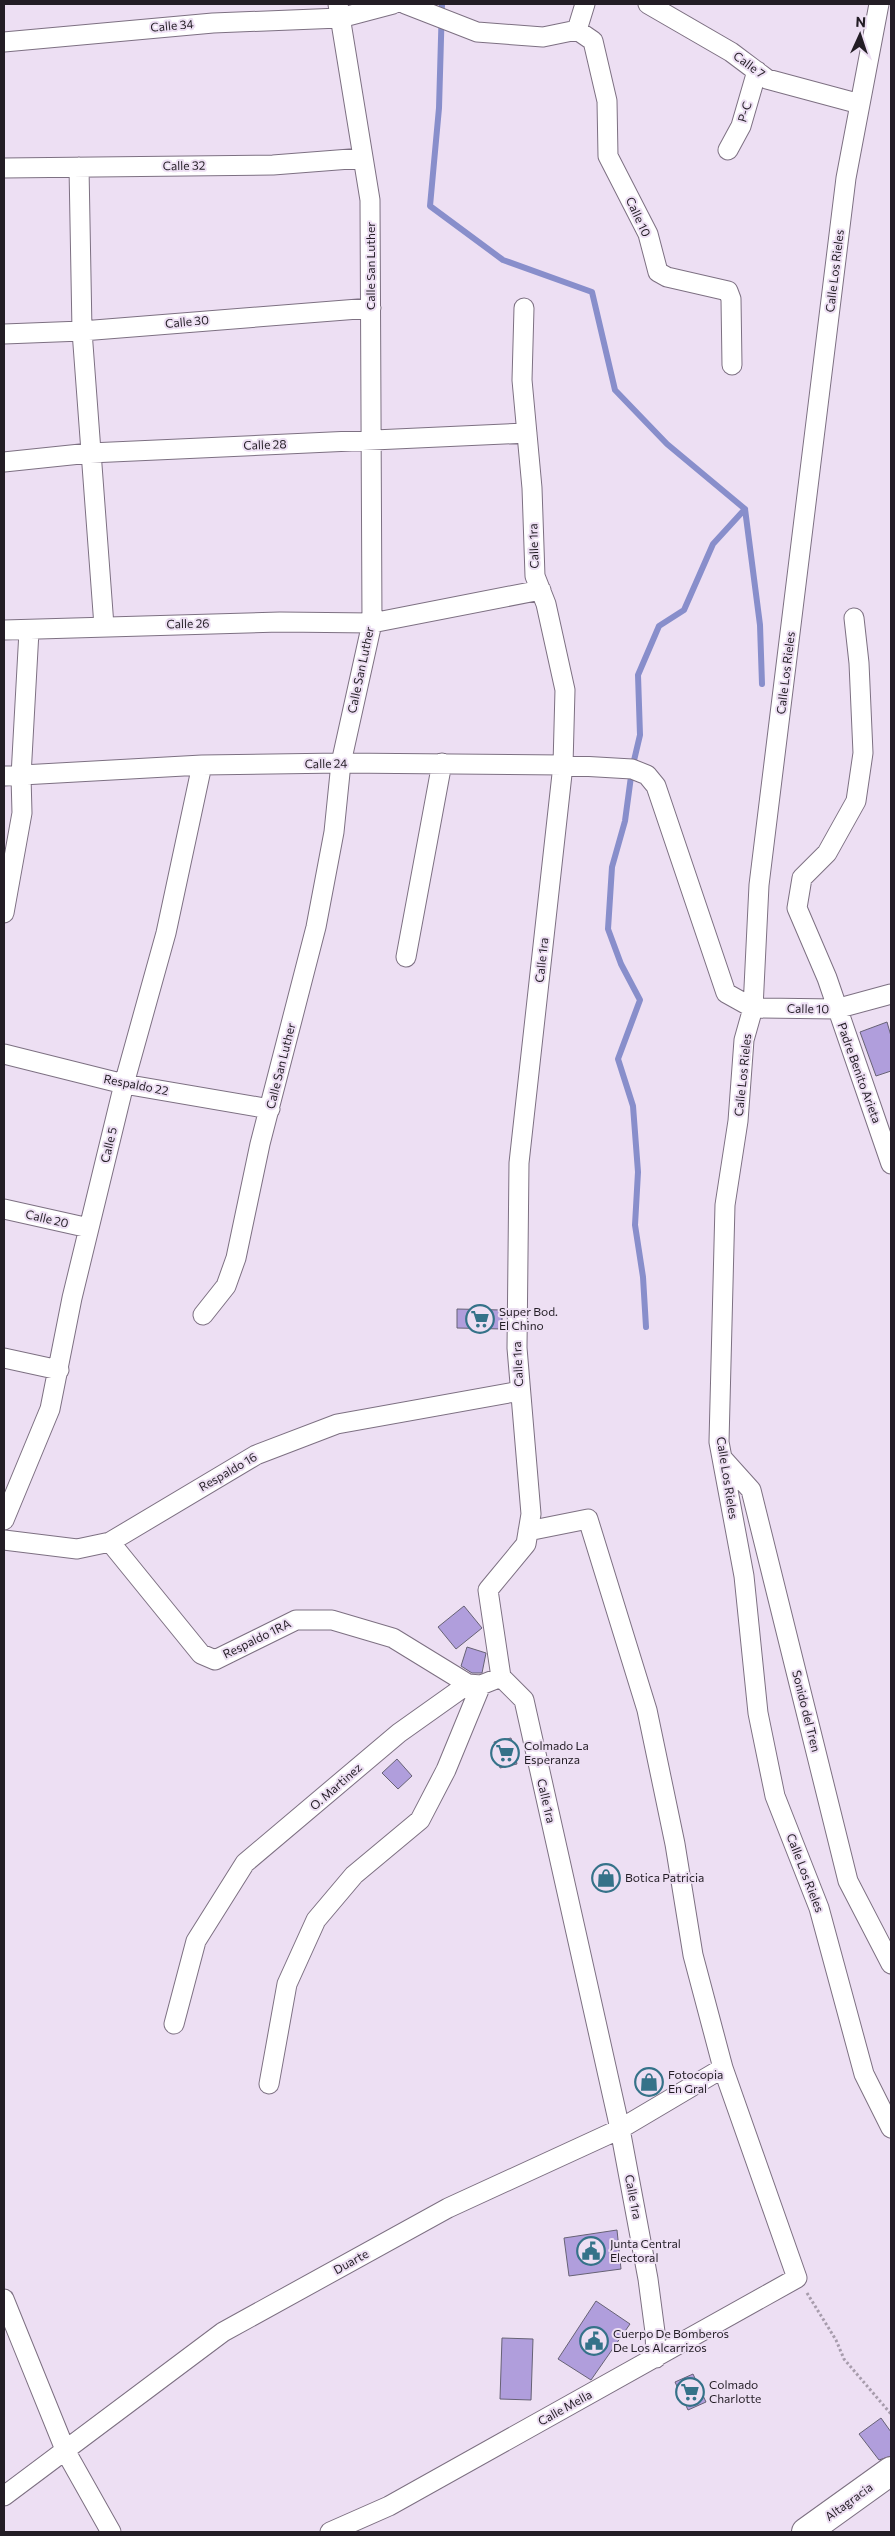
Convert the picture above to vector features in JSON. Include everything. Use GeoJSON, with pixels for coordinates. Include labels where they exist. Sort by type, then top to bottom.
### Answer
{"type":"FeatureCollection","features":[{"type":"Feature","properties":{"kind":"street","name":"Calle 34"},"geometry":{"type":"LineString","coordinates":[[4,42],[339,11],[393,4]]}},
{"type":"Feature","properties":{"kind":"street"},"geometry":{"type":"LineString","coordinates":[[405,4],[478,32],[543,37],[577,30],[585,4]]}},
{"type":"Feature","properties":{"kind":"street","name":"Calle 7"},"geometry":{"type":"LineString","coordinates":[[648,4],[731,52],[767,79],[860,104]]}},
{"type":"Feature","properties":{"kind":"street","name":"Calle Los Rieles"},"geometry":{"type":"LineString","coordinates":[[879,4],[846,178],[759,885],[753,1008],[744,1040],[738,1121],[725,1205],[719,1442],[724,1460],[744,1576],[758,1713],[775,1796],[819,1908],[864,2074],[891,2128]]}},
{"type":"Feature","properties":{"kind":"street","name":"Calle San Luther"},"geometry":{"type":"LineString","coordinates":[[203,1315],[226,1286],[236,1258],[260,1144],[316,927],[334,832],[341,763],[372,623],[370,200],[339,11]]}},
{"type":"Feature","properties":{"kind":"street","name":"Calle 10"},"geometry":{"type":"LineString","coordinates":[[577,30],[593,41],[607,101],[608,156],[648,234],[658,272],[667,277],[728,291],[731,299],[732,364]]}},
{"type":"Feature","properties":{"kind":"street","name":"P-C"},"geometry":{"type":"LineString","coordinates":[[728,150],[740,126],[757,71]]}},
{"type":"Feature","properties":{"kind":"street","name":"Calle 32"},"geometry":{"type":"LineString","coordinates":[[4,168],[273,165],[363,158]]}},
{"type":"Feature","properties":{"kind":"street"},"geometry":{"type":"LineString","coordinates":[[79,167],[82,331],[104,626]]}},
{"type":"Feature","properties":{"kind":"street","name":"Calle 30"},"geometry":{"type":"LineString","coordinates":[[4,334],[82,331],[371,308]]}},
{"type":"Feature","properties":{"kind":"street","name":"Calle 1ra"},"geometry":{"type":"LineString","coordinates":[[524,308],[522,380],[532,488],[535,576],[546,604],[565,690],[562,765],[519,1162],[517,1348],[531,1514],[526,1544],[488,1590],[501,1677],[524,1700],[620,2129],[648,2279],[655,2332],[656,2358]]}},
{"type":"Feature","properties":{"kind":"street","name":"Calle 28"},"geometry":{"type":"LineString","coordinates":[[4,462],[90,453],[527,433]]}},
{"type":"Feature","properties":{"kind":"street","name":"Calle 26"},"geometry":{"type":"LineString","coordinates":[[4,630],[29,631],[104,626],[280,622],[372,623],[541,590]]}},
{"type":"Feature","properties":{"kind":"street","name":"Padre Benito Arieta"},"geometry":{"type":"LineString","coordinates":[[854,618],[859,663],[862,753],[856,801],[827,853],[802,878],[798,908],[827,978],[836,1009],[886,1137],[891,1164]]}},
{"type":"Feature","properties":{"kind":"street"},"geometry":{"type":"LineString","coordinates":[[4,913],[22,813],[12,776],[29,631]]}},
{"type":"Feature","properties":{"kind":"street","name":"Calle 24"},"geometry":{"type":"LineString","coordinates":[[12,776],[202,765],[341,763],[562,765],[632,769],[647,775],[656,786],[726,994],[753,1008]]}},
{"type":"Feature","properties":{"kind":"street"},"geometry":{"type":"LineString","coordinates":[[406,957],[442,763]]}},
{"type":"Feature","properties":{"kind":"street","name":"Calle 5"},"geometry":{"type":"LineString","coordinates":[[4,1520],[50,1409],[89,1228],[124,1084],[166,933],[202,765]]}},
{"type":"Feature","properties":{"kind":"street","name":"Calle 10"},"geometry":{"type":"LineString","coordinates":[[753,1008],[836,1009],[891,994]]}},
{"type":"Feature","properties":{"kind":"street","name":"Respaldo 22"},"geometry":{"type":"LineString","coordinates":[[4,1054],[124,1084],[270,1109]]}},
{"type":"Feature","properties":{"kind":"street","name":"Calle 20"},"geometry":{"type":"LineString","coordinates":[[4,1209],[89,1228]]}},
{"type":"Feature","properties":{"kind":"street"},"geometry":{"type":"LineString","coordinates":[[4,1358],[59,1370]]}},
{"type":"Feature","properties":{"kind":"street","name":"Respaldo 16"},"geometry":{"type":"LineString","coordinates":[[4,1540],[77,1549],[110,1542],[256,1455],[337,1424],[520,1391]]}},
{"type":"Feature","properties":{"kind":"street","name":"Sonido del Tren"},"geometry":{"type":"LineString","coordinates":[[724,1460],[751,1490],[848,1881],[891,1964]]}},
{"type":"Feature","properties":{"kind":"street"},"geometry":{"type":"LineString","coordinates":[[528,1531],[588,1519],[647,1710],[675,1844],[693,1955],[723,2068],[798,2278]]}},
{"type":"Feature","properties":{"kind":"street","name":"Respaldo 1RA"},"geometry":{"type":"LineString","coordinates":[[110,1542],[201,1654],[215,1660],[296,1620],[332,1620],[393,1638],[475,1685]]}},
{"type":"Feature","properties":{"kind":"street"},"geometry":{"type":"LineString","coordinates":[[269,2084],[287,1984],[316,1920],[354,1875],[420,1820],[446,1770],[475,1685],[501,1677]]}},
{"type":"Feature","properties":{"kind":"street","name":"O. Martinez"},"geometry":{"type":"LineString","coordinates":[[174,2024],[196,1941],[245,1862],[399,1733],[475,1685]]}},
{"type":"Feature","properties":{"kind":"street","name":"Duarte"},"geometry":{"type":"LineString","coordinates":[[4,2496],[66,2452],[223,2332],[448,2208],[620,2129],[723,2068]]}},
{"type":"Feature","properties":{"kind":"street","name":"Calle Mella"},"geometry":{"type":"LineString","coordinates":[[330,2532],[389,2506],[798,2278]]}},
{"type":"Feature","properties":{"kind":"street"},"geometry":{"type":"LineString","coordinates":[[4,2299],[66,2452],[111,2532]]}},
{"type":"Feature","properties":{"kind":"street","name":"Altagracia"},"geometry":{"type":"LineString","coordinates":[[806,2532],[891,2471]]}},
{"type":"Feature","properties":{"kind":"path"},"geometry":{"type":"LineString","coordinates":[[798,2278],[836,2340],[844,2359],[891,2414]]}},
{"type":"Feature","properties":{"kind":"building"},"geometry":{"type":"Polygon","coordinates":[[[887,1022],[891,1036],[891,1071],[876,1076],[860,1032],[887,1022]]]}},
{"type":"Feature","properties":{"kind":"building","name":"Super Bod. El Chino"},"geometry":{"type":"Polygon","coordinates":[[[457,1309],[502,1310],[502,1329],[457,1328],[457,1309]]]}},
{"type":"Feature","properties":{"kind":"building"},"geometry":{"type":"Polygon","coordinates":[[[464,1606],[482,1628],[456,1649],[438,1627],[464,1606]]]}},
{"type":"Feature","properties":{"kind":"building"},"geometry":{"type":"Polygon","coordinates":[[[467,1647],[486,1653],[482,1673],[472,1673],[461,1666],[467,1647]]]}},
{"type":"Feature","properties":{"kind":"building","name":"Colmado La Esperanza"},"geometry":{"type":"Polygon","coordinates":[[[511,1738],[517,1764],[500,1768],[494,1742],[511,1738]]]}},
{"type":"Feature","properties":{"kind":"building"},"geometry":{"type":"Polygon","coordinates":[[[397,1759],[412,1776],[398,1789],[382,1773],[397,1759]]]}},
{"type":"Feature","properties":{"kind":"building"},"geometry":{"type":"Polygon","coordinates":[[[617,2230],[621,2269],[569,2276],[564,2238],[617,2230]]]}},
{"type":"Feature","properties":{"kind":"building","name":"Cuerpo De Bomberos De Los Alcarrizos"},"geometry":{"type":"Polygon","coordinates":[[[596,2301],[630,2324],[591,2380],[558,2359],[596,2301]]]}},
{"type":"Feature","properties":{"kind":"building"},"geometry":{"type":"Polygon","coordinates":[[[502,2338],[533,2339],[531,2400],[500,2399],[502,2338]]]}},
{"type":"Feature","properties":{"kind":"building","name":"Colmado Charlotte"},"geometry":{"type":"Polygon","coordinates":[[[693,2374],[706,2402],[688,2410],[675,2382],[693,2374]]]}},
{"type":"Feature","properties":{"kind":"building"},"geometry":{"type":"Polygon","coordinates":[[[881,2418],[891,2432],[891,2456],[879,2460],[859,2434],[881,2418]]]}},
{"type":"Feature","properties":{"kind":"waterway"},"geometry":{"type":"LineString","coordinates":[[442,4],[439,108],[430,206],[503,260],[592,292],[615,390],[667,444],[745,509],[760,625],[762,684]]}},
{"type":"Feature","properties":{"kind":"waterway"},"geometry":{"type":"LineString","coordinates":[[646,1327],[643,1277],[635,1225],[638,1172],[633,1106],[618,1059],[640,1000],[621,964],[608,929],[612,867],[625,821],[632,769],[640,735],[638,675],[659,626],[684,610],[713,544],[745,509]]}},
{"type":"Feature","properties":{"kind":"place","name":"Super Bod. El Chino"},"geometry":{"type":"Point","coordinates":[480,1319]}},
{"type":"Feature","properties":{"kind":"place","name":"Colmado La Esperanza"},"geometry":{"type":"Point","coordinates":[505,1753]}},
{"type":"Feature","properties":{"kind":"place","name":"Botica Patricia"},"geometry":{"type":"Point","coordinates":[606,1878]}},
{"type":"Feature","properties":{"kind":"place","name":"Fotocopia En Gral"},"geometry":{"type":"Point","coordinates":[649,2082]}},
{"type":"Feature","properties":{"kind":"place","name":"Junta Central Electoral"},"geometry":{"type":"Point","coordinates":[591,2251]}},
{"type":"Feature","properties":{"kind":"place","name":"Cuerpo De Bomberos De Los Alcarrizos"},"geometry":{"type":"Point","coordinates":[594,2341]}},
{"type":"Feature","properties":{"kind":"place","name":"Colmado Charlotte"},"geometry":{"type":"Point","coordinates":[690,2392]}}]}
